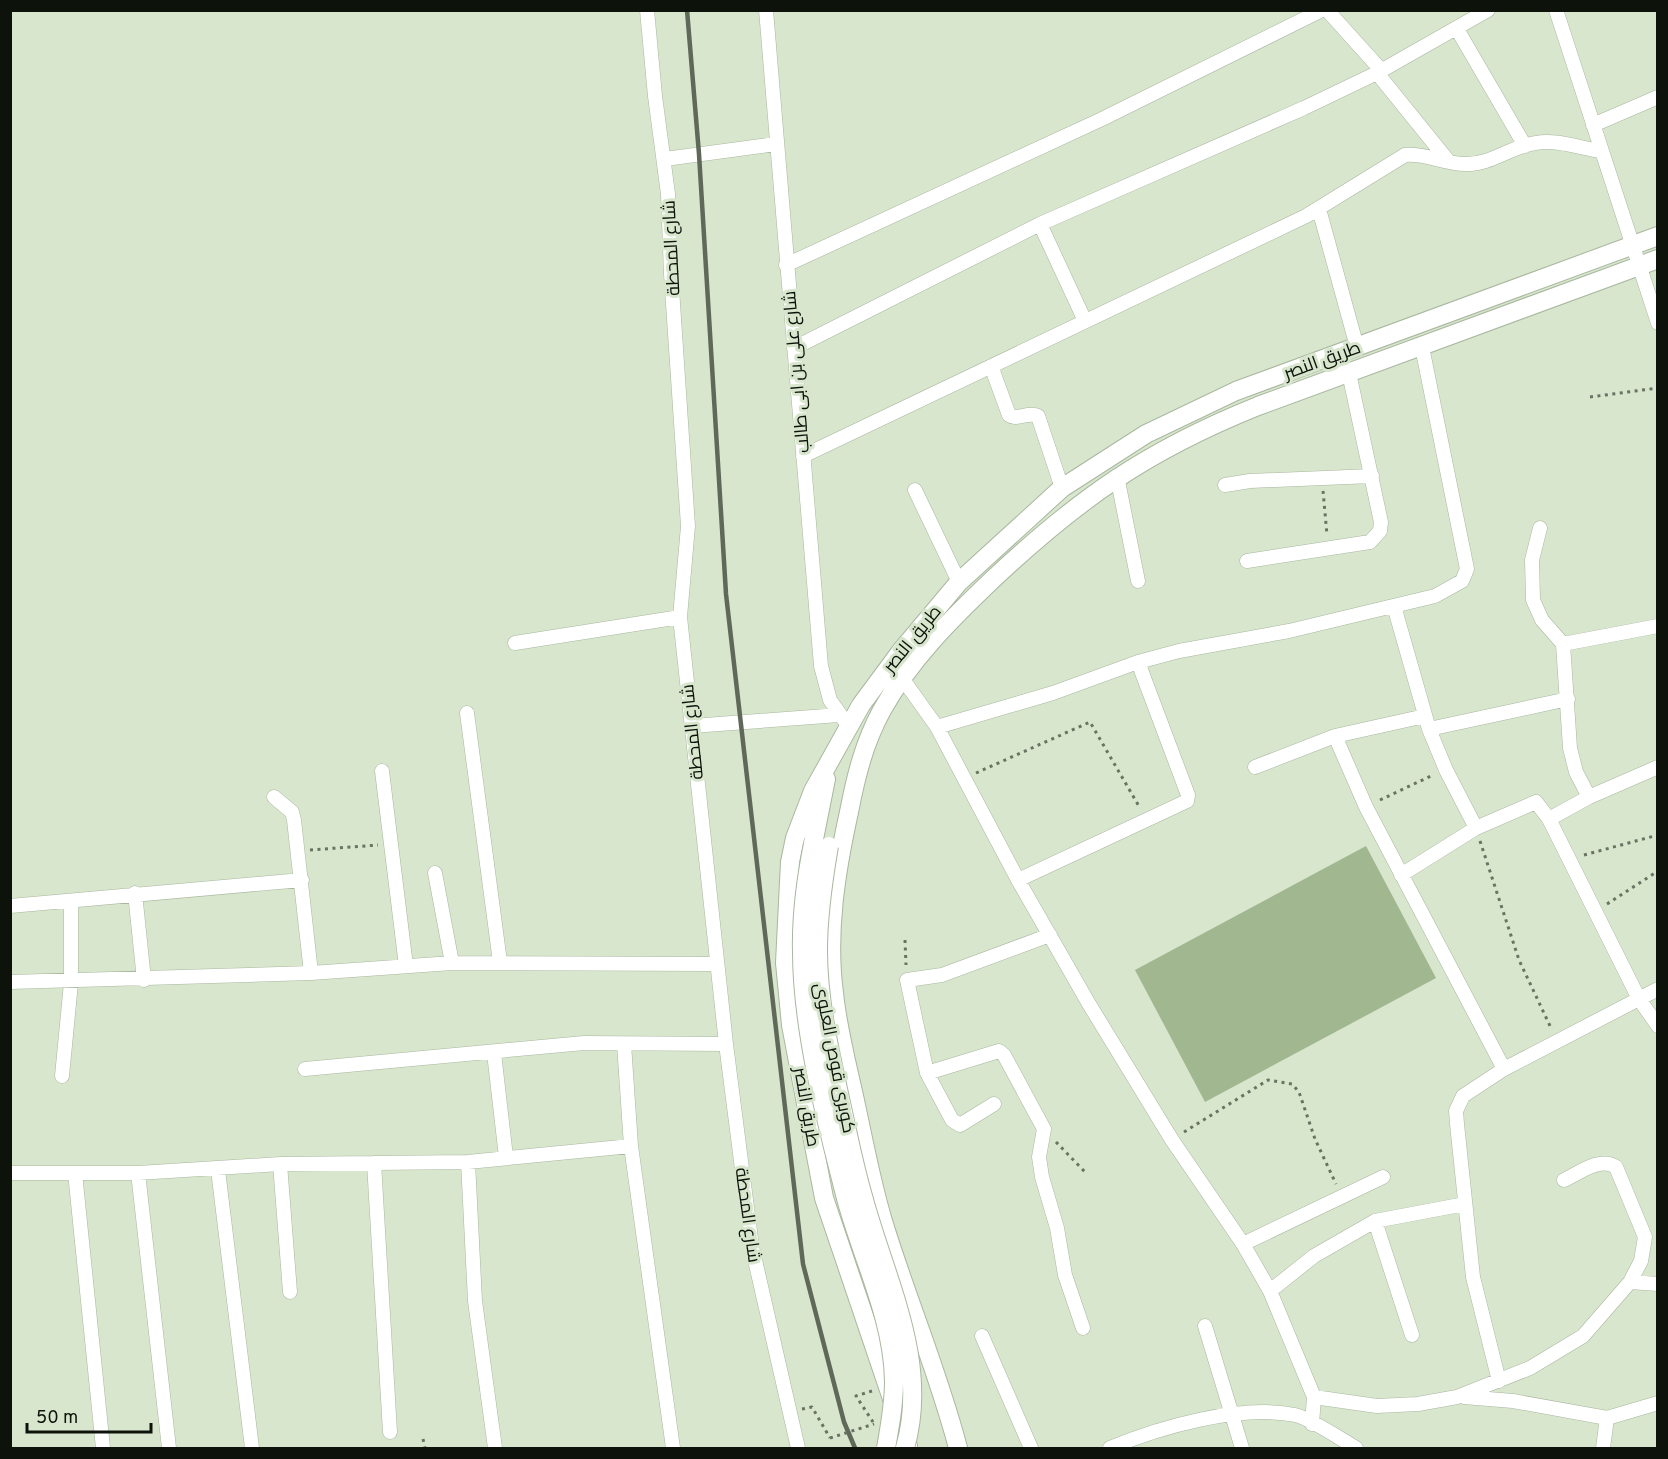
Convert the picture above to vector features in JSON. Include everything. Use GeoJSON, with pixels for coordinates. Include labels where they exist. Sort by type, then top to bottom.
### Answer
{"type":"FeatureCollection","features":[{"type":"Feature","properties":{"kind":"street","name":"شارع المحطة"},"geometry":{"type":"LineString","coordinates":[[647,10],[655,96],[665,159],[688,526],[680,617],[726,1044],[752,1247],[798,1449]]}},
{"type":"Feature","properties":{"kind":"street","name":"شارع على بن ابى طالب"},"geometry":{"type":"LineString","coordinates":[[765,10],[821,666],[830,699],[844,721]]}},
{"type":"Feature","properties":{"kind":"street"},"geometry":{"type":"LineString","coordinates":[[786,265],[1102,119],[1322,10]]}},
{"type":"Feature","properties":{"kind":"street"},"geometry":{"type":"LineString","coordinates":[[1327,10],[1379,71],[1449,162]]}},
{"type":"Feature","properties":{"kind":"street"},"geometry":{"type":"LineString","coordinates":[[794,348],[1040,224],[1304,108],[1379,71],[1488,10]]}},
{"type":"Feature","properties":{"kind":"street"},"geometry":{"type":"LineString","coordinates":[[1556,10],[1600,152],[1658,323]]}},
{"type":"Feature","properties":{"kind":"street"},"geometry":{"type":"LineString","coordinates":[[1457,28],[1525,146]]}},
{"type":"Feature","properties":{"kind":"street"},"geometry":{"type":"LineString","coordinates":[[1593,125],[1658,97]]}},
{"type":"Feature","properties":{"kind":"street"},"geometry":{"type":"LineString","coordinates":[[803,456],[1318,209],[1406,155],[1415,154],[1449,162],[1478,163],[1525,146],[1544,142],[1600,152]]}},
{"type":"Feature","properties":{"kind":"street"},"geometry":{"type":"LineString","coordinates":[[665,159],[776,144]]}},
{"type":"Feature","properties":{"kind":"street"},"geometry":{"type":"LineString","coordinates":[[1318,209],[1357,346]]}},
{"type":"Feature","properties":{"kind":"street"},"geometry":{"type":"LineString","coordinates":[[1040,224],[1085,321]]}},
{"type":"Feature","properties":{"kind":"street","name":"طريق النصر"},"geometry":{"type":"LineString","coordinates":[[909,1449],[824,1198],[787,994],[785,933],[790,862],[803,814],[831,760],[844,721],[959,582],[1062,489],[1146,434],[1190,411],[1357,346],[1658,236]]}},
{"type":"Feature","properties":{"kind":"street","name":"طريق النصر"},"geometry":{"type":"LineString","coordinates":[[958,1449],[878,1204],[838,1024],[833,990],[831,957],[840,850],[860,762],[882,710],[922,651],[951,619],[1026,548],[1074,507],[1117,476],[1162,449],[1209,426],[1658,259]]}},
{"type":"Feature","properties":{"kind":"street"},"geometry":{"type":"LineString","coordinates":[[937,727],[1053,693],[1138,662],[1179,651],[1289,631],[1435,596],[1462,581],[1467,569],[1422,347]]}},
{"type":"Feature","properties":{"kind":"street"},"geometry":{"type":"LineString","coordinates":[[991,366],[1009,415],[1015,418],[1032,413],[1040,419],[1062,489]]}},
{"type":"Feature","properties":{"kind":"street"},"geometry":{"type":"LineString","coordinates":[[1247,561],[1370,542],[1380,531],[1372,476],[1349,373]]}},
{"type":"Feature","properties":{"kind":"street"},"geometry":{"type":"LineString","coordinates":[[1117,476],[1138,581]]}},
{"type":"Feature","properties":{"kind":"street"},"geometry":{"type":"LineString","coordinates":[[1226,485],[1250,481],[1372,476]]}},
{"type":"Feature","properties":{"kind":"street"},"geometry":{"type":"LineString","coordinates":[[915,490],[959,582]]}},
{"type":"Feature","properties":{"kind":"street"},"geometry":{"type":"LineString","coordinates":[[1540,528],[1532,560],[1533,600],[1542,620],[1563,644],[1570,748],[1576,772],[1589,797]]}},
{"type":"Feature","properties":{"kind":"street"},"geometry":{"type":"LineString","coordinates":[[1394,606],[1427,722],[1446,770],[1476,828]]}},
{"type":"Feature","properties":{"kind":"street"},"geometry":{"type":"LineString","coordinates":[[515,644],[680,617]]}},
{"type":"Feature","properties":{"kind":"street"},"geometry":{"type":"LineString","coordinates":[[1563,644],[1658,626]]}},
{"type":"Feature","properties":{"kind":"street"},"geometry":{"type":"LineString","coordinates":[[1018,880],[1187,801],[1188,795],[1138,662]]}},
{"type":"Feature","properties":{"kind":"street"},"geometry":{"type":"LineString","coordinates":[[902,678],[937,727],[1018,880],[1089,1004],[1172,1140],[1243,1244],[1270,1291],[1314,1397],[1312,1424]]}},
{"type":"Feature","properties":{"kind":"street","name":"كوبرى قوص العلوى"},"geometry":{"type":"LineString","coordinates":[[886,1449],[893,1403],[890,1346],[846,1199],[808,1024],[802,943],[806,879],[821,845],[851,752],[867,721],[902,678]]}},
{"type":"Feature","properties":{"kind":"street"},"geometry":{"type":"LineString","coordinates":[[1255,767],[1335,736],[1568,699]]}},
{"type":"Feature","properties":{"kind":"street"},"geometry":{"type":"LineString","coordinates":[[467,713],[500,962]]}},
{"type":"Feature","properties":{"kind":"street"},"geometry":{"type":"LineString","coordinates":[[692,726],[844,721]]}},
{"type":"Feature","properties":{"kind":"street"},"geometry":{"type":"LineString","coordinates":[[1335,736],[1366,807],[1504,1069]]}},
{"type":"Feature","properties":{"kind":"street","name":"كوبرى قوص العلوى"},"geometry":{"type":"LineString","coordinates":[[831,760],[821,845],[819,974],[824,1021],[862,1194],[908,1342],[912,1374],[912,1406],[904,1449]]}},
{"type":"Feature","properties":{"kind":"street"},"geometry":{"type":"LineString","coordinates":[[1549,819],[1589,797],[1658,766]]}},
{"type":"Feature","properties":{"kind":"street"},"geometry":{"type":"LineString","coordinates":[[382,771],[406,966]]}},
{"type":"Feature","properties":{"kind":"street"},"geometry":{"type":"LineString","coordinates":[[274,797],[292,812],[299,851],[311,973]]}},
{"type":"Feature","properties":{"kind":"street"},"geometry":{"type":"LineString","coordinates":[[1401,875],[1476,828],[1534,802],[1541,806],[1639,999],[1658,1026]]}},
{"type":"Feature","properties":{"kind":"street"},"geometry":{"type":"LineString","coordinates":[[435,873],[452,963]]}},
{"type":"Feature","properties":{"kind":"street"},"geometry":{"type":"LineString","coordinates":[[10,906],[135,893],[302,880]]}},
{"type":"Feature","properties":{"kind":"street"},"geometry":{"type":"LineString","coordinates":[[135,893],[144,980]]}},
{"type":"Feature","properties":{"kind":"street"},"geometry":{"type":"LineString","coordinates":[[62,1076],[71,982],[71,901]]}},
{"type":"Feature","properties":{"kind":"street"},"geometry":{"type":"LineString","coordinates":[[994,1104],[960,1125],[952,1120],[927,1073],[907,980],[942,975],[1050,935]]}},
{"type":"Feature","properties":{"kind":"street"},"geometry":{"type":"LineString","coordinates":[[10,982],[144,980],[311,973],[452,963],[717,964]]}},
{"type":"Feature","properties":{"kind":"street"},"geometry":{"type":"LineString","coordinates":[[1499,1382],[1473,1277],[1456,1111],[1463,1096],[1504,1069],[1658,989]]}},
{"type":"Feature","properties":{"kind":"street"},"geometry":{"type":"LineString","coordinates":[[304,1070],[584,1043],[726,1044]]}},
{"type":"Feature","properties":{"kind":"street"},"geometry":{"type":"LineString","coordinates":[[624,1044],[631,1146],[673,1449]]}},
{"type":"Feature","properties":{"kind":"street"},"geometry":{"type":"LineString","coordinates":[[927,1073],[999,1051],[1004,1055],[1044,1129],[1039,1157],[1042,1177],[1057,1228],[1065,1275],[1083,1328]]}},
{"type":"Feature","properties":{"kind":"street"},"geometry":{"type":"LineString","coordinates":[[494,1053],[506,1157]]}},
{"type":"Feature","properties":{"kind":"street"},"geometry":{"type":"LineString","coordinates":[[10,1173],[138,1173],[218,1170],[280,1164],[468,1162],[631,1146]]}},
{"type":"Feature","properties":{"kind":"street"},"geometry":{"type":"LineString","coordinates":[[468,1162],[475,1301],[495,1449]]}},
{"type":"Feature","properties":{"kind":"street"},"geometry":{"type":"LineString","coordinates":[[1314,1397],[1377,1406],[1418,1404],[1457,1397],[1499,1382],[1552,1357],[1583,1336],[1630,1282],[1641,1261],[1645,1237],[1616,1167],[1602,1162],[1564,1180]]}},
{"type":"Feature","properties":{"kind":"street"},"geometry":{"type":"LineString","coordinates":[[374,1163],[390,1432]]}},
{"type":"Feature","properties":{"kind":"street"},"geometry":{"type":"LineString","coordinates":[[280,1164],[290,1292]]}},
{"type":"Feature","properties":{"kind":"street"},"geometry":{"type":"LineString","coordinates":[[218,1170],[252,1449]]}},
{"type":"Feature","properties":{"kind":"street"},"geometry":{"type":"LineString","coordinates":[[75,1173],[103,1449]]}},
{"type":"Feature","properties":{"kind":"street"},"geometry":{"type":"LineString","coordinates":[[138,1173],[169,1449]]}},
{"type":"Feature","properties":{"kind":"street"},"geometry":{"type":"LineString","coordinates":[[1243,1244],[1383,1177]]}},
{"type":"Feature","properties":{"kind":"street"},"geometry":{"type":"LineString","coordinates":[[1270,1291],[1314,1256],[1375,1221],[1465,1204]]}},
{"type":"Feature","properties":{"kind":"street"},"geometry":{"type":"LineString","coordinates":[[1375,1221],[1412,1335]]}},
{"type":"Feature","properties":{"kind":"street"},"geometry":{"type":"LineString","coordinates":[[1630,1282],[1658,1284]]}},
{"type":"Feature","properties":{"kind":"street"},"geometry":{"type":"LineString","coordinates":[[1205,1326],[1242,1449]]}},
{"type":"Feature","properties":{"kind":"street"},"geometry":{"type":"LineString","coordinates":[[982,1336],[1031,1449]]}},
{"type":"Feature","properties":{"kind":"street"},"geometry":{"type":"LineString","coordinates":[[1457,1397],[1513,1401],[1607,1418],[1658,1403]]}},
{"type":"Feature","properties":{"kind":"street"},"geometry":{"type":"LineString","coordinates":[[1110,1449],[1198,1420],[1233,1415],[1298,1415],[1356,1449]]}},
{"type":"Feature","properties":{"kind":"street"},"geometry":{"type":"LineString","coordinates":[[1603,1449],[1607,1418]]}},
{"type":"Feature","properties":{"kind":"path"},"geometry":{"type":"LineString","coordinates":[[1590,397],[1658,388]]}},
{"type":"Feature","properties":{"kind":"path"},"geometry":{"type":"LineString","coordinates":[[1322,479],[1328,549]]}},
{"type":"Feature","properties":{"kind":"path"},"geometry":{"type":"LineString","coordinates":[[963,778],[1090,722],[1146,819]]}},
{"type":"Feature","properties":{"kind":"path"},"geometry":{"type":"LineString","coordinates":[[1366,807],[1446,770]]}},
{"type":"Feature","properties":{"kind":"path"},"geometry":{"type":"LineString","coordinates":[[1476,828],[1518,960],[1557,1041]]}},
{"type":"Feature","properties":{"kind":"path"},"geometry":{"type":"LineString","coordinates":[[1570,860],[1658,835]]}},
{"type":"Feature","properties":{"kind":"path"},"geometry":{"type":"LineString","coordinates":[[299,851],[390,844]]}},
{"type":"Feature","properties":{"kind":"path"},"geometry":{"type":"LineString","coordinates":[[1596,912],[1658,871]]}},
{"type":"Feature","properties":{"kind":"path"},"geometry":{"type":"LineString","coordinates":[[905,940],[907,980]]}},
{"type":"Feature","properties":{"kind":"path"},"geometry":{"type":"LineString","coordinates":[[1172,1140],[1268,1080],[1283,1081],[1299,1092],[1315,1139],[1342,1197]]}},
{"type":"Feature","properties":{"kind":"path"},"geometry":{"type":"LineString","coordinates":[[1044,1129],[1086,1173]]}},
{"type":"Feature","properties":{"kind":"path"},"geometry":{"type":"LineString","coordinates":[[812,1407],[830,1438],[874,1424],[856,1396]]}},
{"type":"Feature","properties":{"kind":"path"},"geometry":{"type":"LineString","coordinates":[[423,1439],[426,1449]]}},
{"type":"Feature","properties":{"kind":"green space"},"geometry":{"type":"Polygon","coordinates":[[[1366,846],[1436,978],[1205,1102],[1135,970],[1366,846]]]}},
{"type":"Feature","properties":{"kind":"railway"},"geometry":{"type":"LineString","coordinates":[[687,10],[699,154],[726,594],[803,1264],[844,1422],[855,1448]]}}]}
